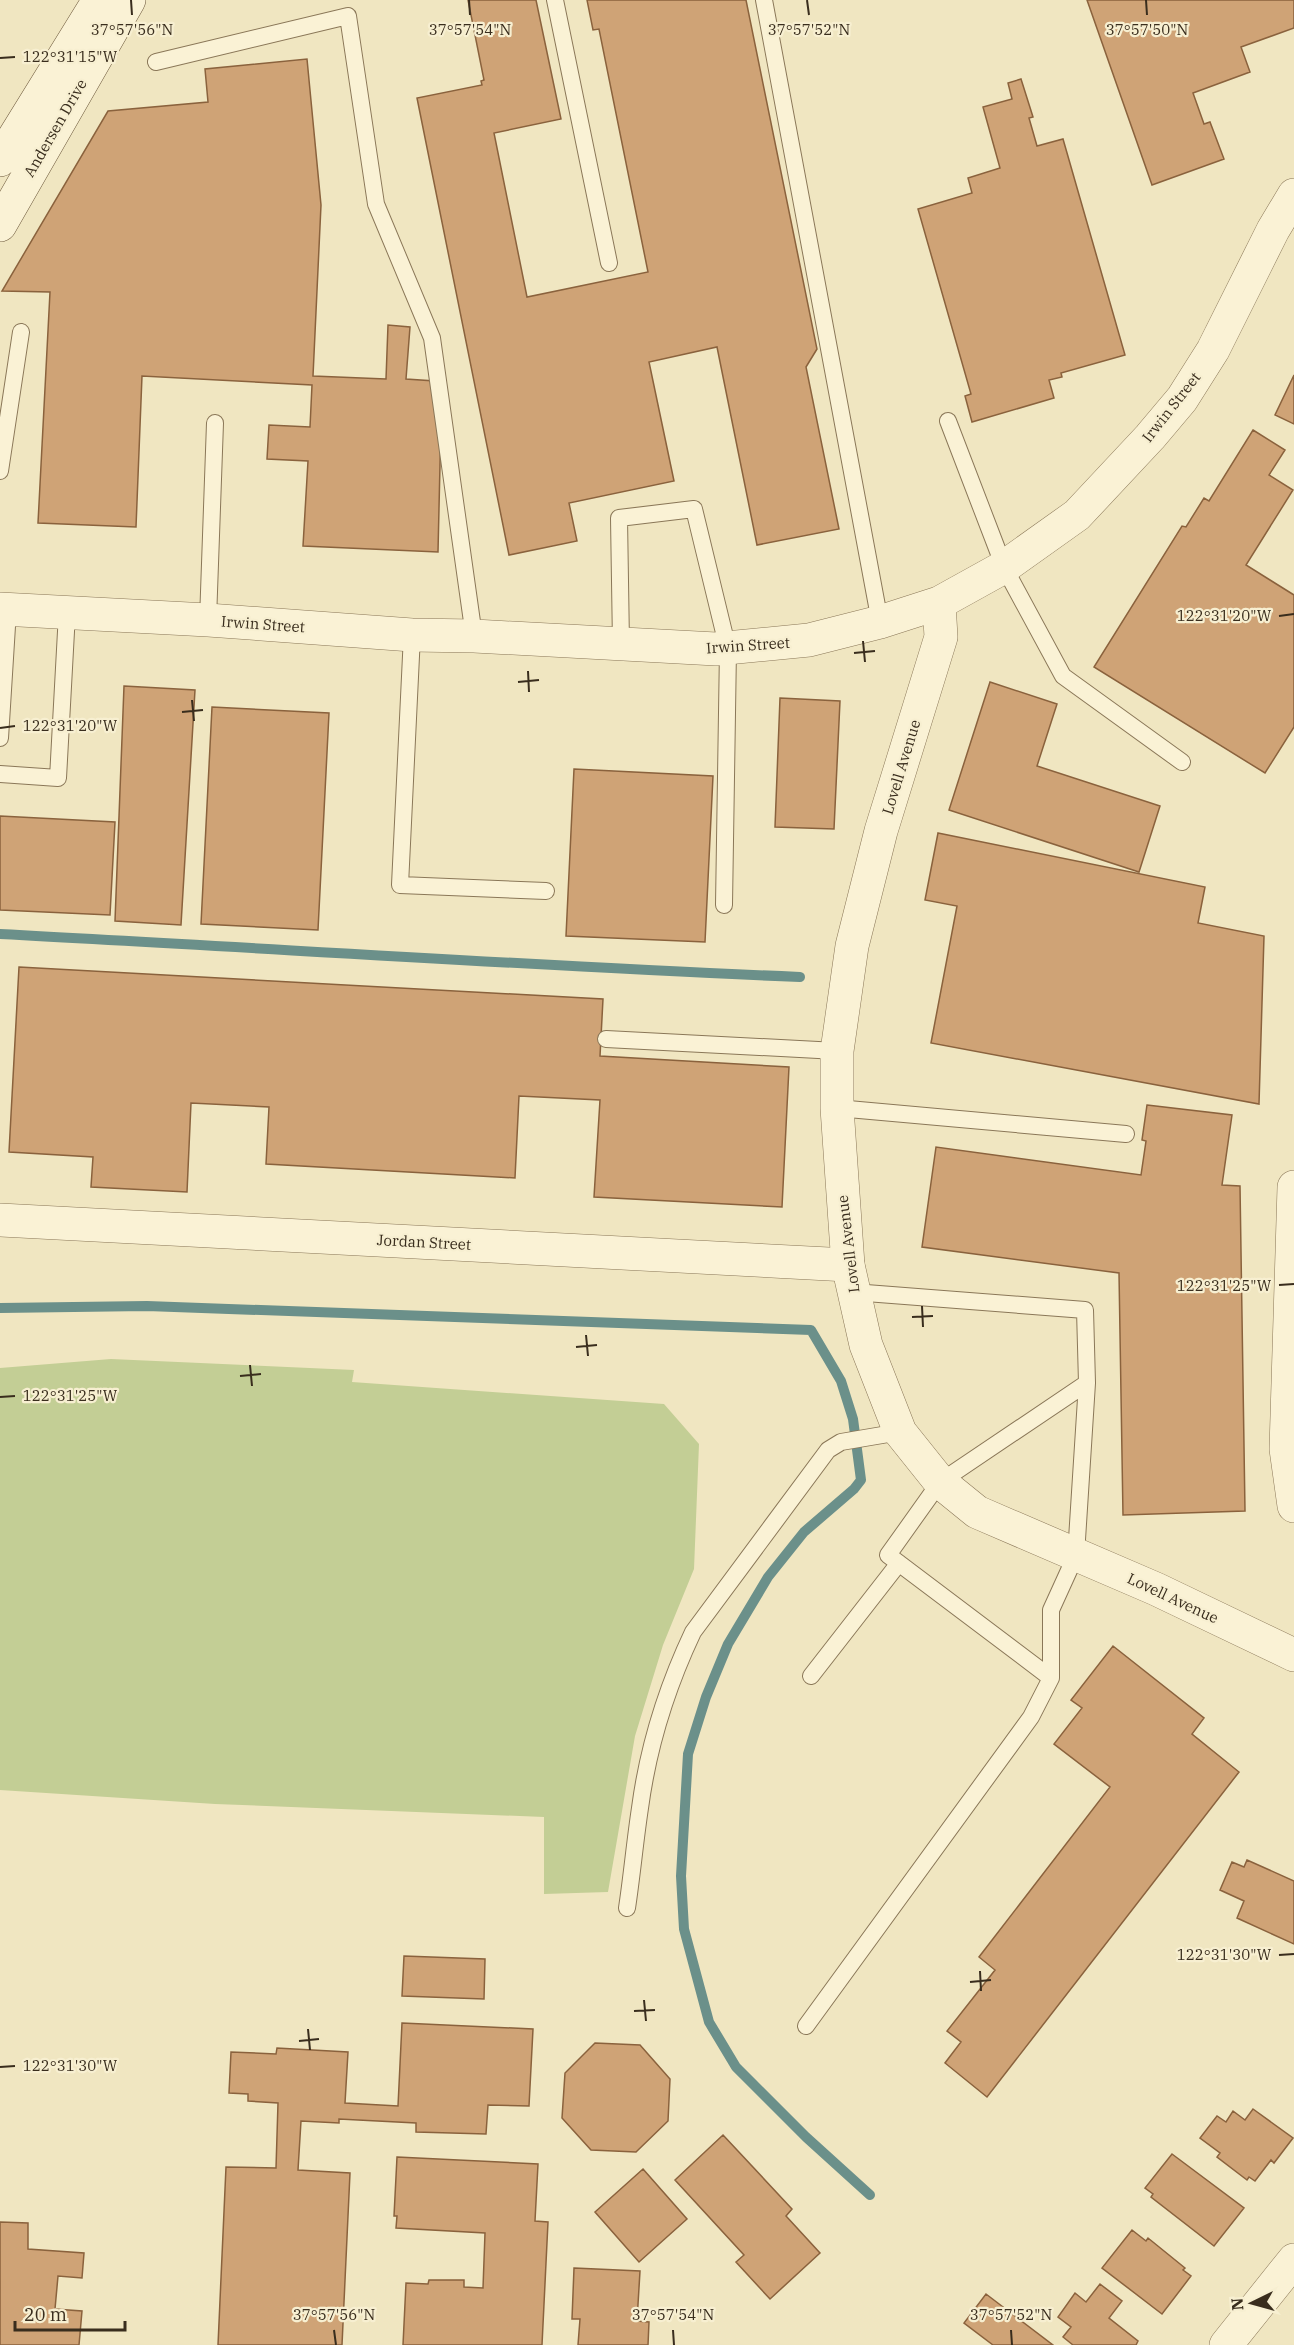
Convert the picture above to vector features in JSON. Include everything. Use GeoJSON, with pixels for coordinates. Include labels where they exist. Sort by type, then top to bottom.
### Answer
{"type":"FeatureCollection","features":[{"type":"Feature","properties":{"kind":"street","name":"Andersen Drive"},"geometry":{"type":"LineString","coordinates":[[0,160],[99,0]]}},
{"type":"Feature","properties":{"kind":"street","name":"Andersen Drive"},"geometry":{"type":"LineString","coordinates":[[0,225],[129,0]]}},
{"type":"Feature","properties":{"kind":"street","name":"Irwin Street"},"geometry":{"type":"LineString","coordinates":[[4,610],[208,620],[412,635],[728,649],[809,640],[880,622],[939,603],[1005,567],[1077,515],[1182,399],[1213,350],[1294,195]]}},
{"type":"Feature","properties":{"kind":"street","name":"Lovell Avenue"},"geometry":{"type":"LineString","coordinates":[[939,603],[941,637],[881,831],[852,946],[837,1052],[837,1108],[850,1278],[885,1434],[977,1512],[1156,1589],[1294,1655]]}},
{"type":"Feature","properties":{"kind":"street"},"geometry":{"type":"LineString","coordinates":[[1294,1188],[1292,1323],[1286,1449],[1294,1506]]}},
{"type":"Feature","properties":{"kind":"street","name":"Jordan Street"},"geometry":{"type":"LineString","coordinates":[[0,1220],[850,1278]]}},
{"type":"Feature","properties":{"kind":"street"},"geometry":{"type":"LineString","coordinates":[[1226,2345],[1294,2260]]}},
{"type":"Feature","properties":{"kind":"lane"},"geometry":{"type":"LineString","coordinates":[[555,0],[609,263]]}},
{"type":"Feature","properties":{"kind":"lane"},"geometry":{"type":"LineString","coordinates":[[764,0],[880,622]]}},
{"type":"Feature","properties":{"kind":"lane"},"geometry":{"type":"LineString","coordinates":[[156,62],[348,16],[376,204],[432,338],[474,636]]}},
{"type":"Feature","properties":{"kind":"lane"},"geometry":{"type":"LineString","coordinates":[[0,471],[21,332]]}},
{"type":"Feature","properties":{"kind":"lane"},"geometry":{"type":"LineString","coordinates":[[948,421],[1005,567],[1063,676],[1182,762]]}},
{"type":"Feature","properties":{"kind":"lane"},"geometry":{"type":"LineString","coordinates":[[208,620],[215,423]]}},
{"type":"Feature","properties":{"kind":"lane"},"geometry":{"type":"LineString","coordinates":[[621,644],[619,519],[694,508],[728,649],[723,905]]}},
{"type":"Feature","properties":{"kind":"lane"},"geometry":{"type":"LineString","coordinates":[[0,738],[4,610]]}},
{"type":"Feature","properties":{"kind":"lane"},"geometry":{"type":"LineString","coordinates":[[0,774],[58,778],[67,613]]}},
{"type":"Feature","properties":{"kind":"lane"},"geometry":{"type":"LineString","coordinates":[[412,635],[400,885],[546,891]]}},
{"type":"Feature","properties":{"kind":"lane"},"geometry":{"type":"LineString","coordinates":[[606,1039],[837,1052]]}},
{"type":"Feature","properties":{"kind":"lane"},"geometry":{"type":"LineString","coordinates":[[837,1108],[1126,1134]]}},
{"type":"Feature","properties":{"kind":"lane"},"geometry":{"type":"LineString","coordinates":[[806,2026],[1031,1717],[1051,1678],[1051,1610],[1076,1555],[1088,1383],[1085,1310],[850,1278]]}},
{"type":"Feature","properties":{"kind":"lane"},"geometry":{"type":"LineString","coordinates":[[1051,1678],[888,1555],[940,1482],[1088,1383]]}},
{"type":"Feature","properties":{"kind":"lane"},"geometry":{"type":"LineString","coordinates":[[627,1908],[640,1806],[656,1735],[681,1658],[693,1632],[828,1450],[841,1442],[885,1434]]}},
{"type":"Feature","properties":{"kind":"lane"},"geometry":{"type":"LineString","coordinates":[[811,1676],[899,1563]]}},
{"type":"Feature","properties":{"kind":"green space"},"geometry":{"type":"Polygon","coordinates":[[[111,1359],[354,1370],[352,1382],[664,1404],[699,1444],[694,1569],[663,1645],[635,1736],[608,1892],[544,1894],[544,1817],[215,1804],[0,1790],[0,1368],[111,1359]]]}},
{"type":"Feature","properties":{"kind":"building"},"geometry":{"type":"Polygon","coordinates":[[[468,0],[536,0],[561,119],[494,133],[527,297],[648,272],[599,29],[593,30],[587,0],[746,0],[817,349],[806,367],[839,529],[757,545],[717,347],[649,362],[674,481],[569,503],[577,541],[509,555],[417,98],[482,85],[481,81],[484,80],[468,0]]]}},
{"type":"Feature","properties":{"kind":"building"},"geometry":{"type":"Polygon","coordinates":[[[1087,0],[1294,0],[1294,28],[1241,47],[1250,72],[1193,93],[1204,124],[1210,122],[1224,159],[1152,185],[1087,0]]]}},
{"type":"Feature","properties":{"kind":"building"},"geometry":{"type":"Polygon","coordinates":[[[307,59],[321,205],[313,376],[386,379],[388,325],[410,327],[406,379],[435,381],[441,421],[438,552],[303,546],[308,461],[267,459],[269,425],[310,427],[312,385],[142,376],[136,527],[38,523],[50,292],[2,291],[108,111],[208,102],[205,69],[307,59]]]}},
{"type":"Feature","properties":{"kind":"building"},"geometry":{"type":"Polygon","coordinates":[[[1021,79],[1033,117],[1029,118],[1037,146],[1063,139],[1125,355],[1061,373],[1062,377],[1049,380],[1054,398],[972,422],[965,396],[971,394],[918,209],[972,193],[968,178],[1000,168],[983,107],[1012,99],[1008,83],[1021,79]]]}},
{"type":"Feature","properties":{"kind":"building"},"geometry":{"type":"Polygon","coordinates":[[[1294,375],[1294,424],[1275,415],[1294,375]]]}},
{"type":"Feature","properties":{"kind":"building"},"geometry":{"type":"Polygon","coordinates":[[[1253,430],[1285,450],[1269,475],[1293,490],[1246,565],[1294,595],[1294,727],[1265,773],[1094,667],[1182,526],[1186,527],[1204,498],[1209,501],[1253,430]]]}},
{"type":"Feature","properties":{"kind":"building"},"geometry":{"type":"Polygon","coordinates":[[[990,682],[1057,704],[1037,766],[1160,806],[1139,872],[949,810],[990,682]]]}},
{"type":"Feature","properties":{"kind":"building"},"geometry":{"type":"Polygon","coordinates":[[[124,686],[195,690],[181,925],[115,921],[124,686]]]}},
{"type":"Feature","properties":{"kind":"building"},"geometry":{"type":"Polygon","coordinates":[[[780,698],[840,701],[834,829],[775,827],[780,698]]]}},
{"type":"Feature","properties":{"kind":"building"},"geometry":{"type":"Polygon","coordinates":[[[212,707],[329,713],[318,930],[201,924],[212,707]]]}},
{"type":"Feature","properties":{"kind":"building"},"geometry":{"type":"Polygon","coordinates":[[[574,769],[713,776],[705,942],[566,936],[574,769]]]}},
{"type":"Feature","properties":{"kind":"building"},"geometry":{"type":"Polygon","coordinates":[[[0,816],[115,822],[110,915],[0,910],[0,816]]]}},
{"type":"Feature","properties":{"kind":"building"},"geometry":{"type":"Polygon","coordinates":[[[938,833],[1205,887],[1198,923],[1264,936],[1259,1104],[931,1043],[957,906],[925,900],[938,833]]]}},
{"type":"Feature","properties":{"kind":"building"},"geometry":{"type":"Polygon","coordinates":[[[19,967],[603,999],[600,1056],[789,1067],[782,1207],[594,1197],[600,1100],[519,1096],[515,1178],[266,1164],[269,1107],[191,1103],[187,1192],[91,1187],[93,1157],[9,1152],[19,967]]]}},
{"type":"Feature","properties":{"kind":"building"},"geometry":{"type":"Polygon","coordinates":[[[1147,1105],[1232,1115],[1222,1185],[1240,1186],[1245,1511],[1123,1515],[1119,1273],[922,1247],[936,1147],[1141,1175],[1146,1141],[1142,1140],[1147,1105]]]}},
{"type":"Feature","properties":{"kind":"building"},"geometry":{"type":"Polygon","coordinates":[[[1113,1646],[1204,1718],[1192,1734],[1239,1772],[987,2097],[945,2063],[961,2042],[947,2031],[995,1970],[979,1957],[1110,1787],[1054,1744],[1082,1708],[1071,1700],[1113,1646]]]}},
{"type":"Feature","properties":{"kind":"building"},"geometry":{"type":"Polygon","coordinates":[[[1247,1860],[1294,1881],[1294,1944],[1237,1918],[1244,1901],[1220,1890],[1232,1862],[1244,1867],[1247,1860]]]}},
{"type":"Feature","properties":{"kind":"building"},"geometry":{"type":"Polygon","coordinates":[[[404,1956],[485,1959],[484,1999],[402,1996],[404,1956]]]}},
{"type":"Feature","properties":{"kind":"building"},"geometry":{"type":"Polygon","coordinates":[[[402,2023],[533,2029],[529,2106],[488,2105],[486,2134],[416,2132],[416,2123],[339,2119],[339,2123],[301,2121],[298,2170],[350,2173],[342,2345],[218,2345],[226,2167],[276,2168],[278,2103],[248,2101],[248,2094],[229,2093],[231,2052],[276,2054],[277,2048],[348,2052],[345,2103],[398,2106],[402,2023]]]}},
{"type":"Feature","properties":{"kind":"building"},"geometry":{"type":"Polygon","coordinates":[[[595,2043],[640,2045],[670,2079],[668,2121],[636,2152],[591,2150],[562,2118],[565,2073],[595,2043]]]}},
{"type":"Feature","properties":{"kind":"building"},"geometry":{"type":"Polygon","coordinates":[[[1253,2109],[1293,2138],[1274,2163],[1271,2160],[1255,2181],[1249,2177],[1247,2180],[1217,2157],[1220,2153],[1200,2138],[1217,2116],[1226,2122],[1233,2111],[1245,2120],[1253,2109]]]}},
{"type":"Feature","properties":{"kind":"building"},"geometry":{"type":"Polygon","coordinates":[[[723,2135],[792,2209],[786,2216],[820,2253],[770,2299],[736,2262],[744,2255],[675,2180],[723,2135]]]}},
{"type":"Feature","properties":{"kind":"building"},"geometry":{"type":"Polygon","coordinates":[[[1172,2154],[1244,2208],[1214,2246],[1151,2197],[1153,2194],[1145,2188],[1172,2154]]]}},
{"type":"Feature","properties":{"kind":"building"},"geometry":{"type":"Polygon","coordinates":[[[397,2157],[538,2164],[535,2221],[548,2222],[542,2345],[403,2345],[406,2283],[428,2284],[429,2280],[464,2280],[464,2287],[483,2288],[485,2233],[396,2228],[397,2216],[394,2216],[397,2157]]]}},
{"type":"Feature","properties":{"kind":"building"},"geometry":{"type":"Polygon","coordinates":[[[643,2169],[687,2219],[639,2262],[595,2212],[643,2169]]]}},
{"type":"Feature","properties":{"kind":"building"},"geometry":{"type":"Polygon","coordinates":[[[0,2222],[28,2223],[28,2249],[84,2253],[82,2278],[58,2276],[55,2309],[82,2311],[79,2345],[0,2345],[0,2222]]]}},
{"type":"Feature","properties":{"kind":"building"},"geometry":{"type":"Polygon","coordinates":[[[1132,2230],[1146,2241],[1148,2238],[1185,2268],[1183,2270],[1191,2276],[1162,2314],[1102,2268],[1132,2230]]]}},
{"type":"Feature","properties":{"kind":"building"},"geometry":{"type":"Polygon","coordinates":[[[574,2268],[640,2271],[637,2321],[649,2322],[648,2345],[578,2345],[580,2319],[572,2319],[574,2268]]]}},
{"type":"Feature","properties":{"kind":"building"},"geometry":{"type":"Polygon","coordinates":[[[1100,2284],[1122,2301],[1109,2318],[1138,2341],[1136,2345],[1073,2345],[1063,2337],[1071,2327],[1058,2317],[1075,2293],[1086,2302],[1100,2284]]]}},
{"type":"Feature","properties":{"kind":"building"},"geometry":{"type":"Polygon","coordinates":[[[986,2294],[1053,2345],[993,2345],[964,2323],[986,2294]]]}},
{"type":"Feature","properties":{"kind":"waterway"},"geometry":{"type":"LineString","coordinates":[[0,934],[800,977]]}},
{"type":"Feature","properties":{"kind":"waterway"},"geometry":{"type":"LineString","coordinates":[[0,1308],[147,1306],[811,1330],[841,1381],[853,1419],[861,1480],[854,1489],[804,1532],[768,1577],[728,1644],[706,1697],[688,1754],[681,1876],[684,1929],[709,2022],[736,2067],[806,2137],[870,2195]]}}]}
